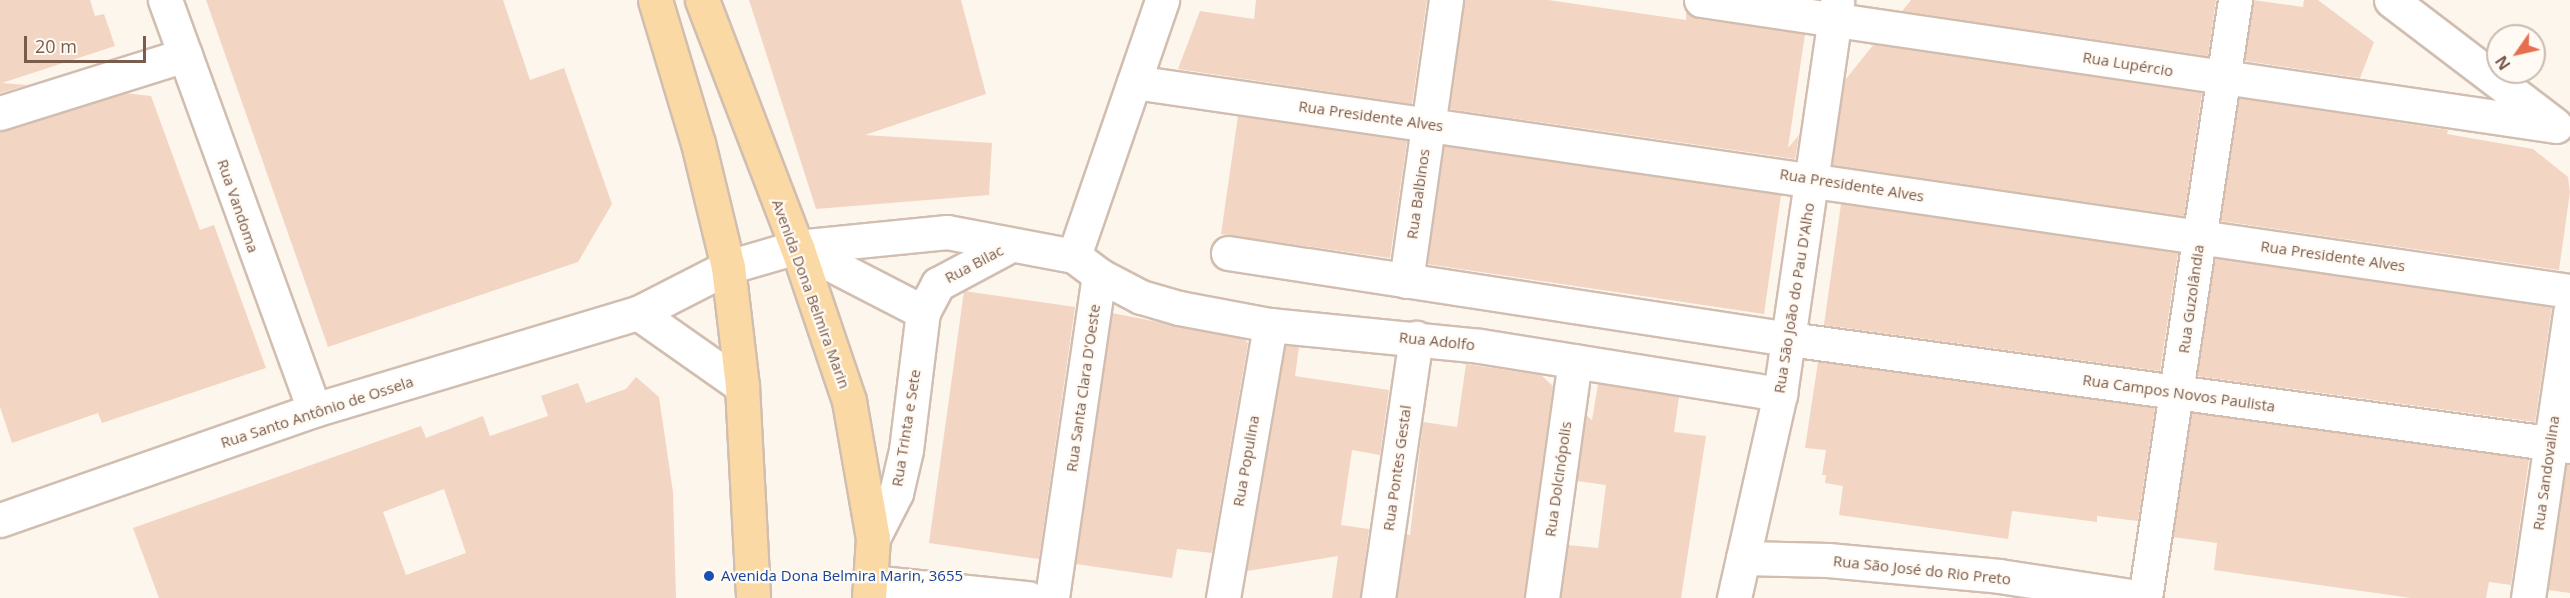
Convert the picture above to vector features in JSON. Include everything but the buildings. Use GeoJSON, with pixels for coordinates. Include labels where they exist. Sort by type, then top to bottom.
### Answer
{"type":"FeatureCollection","features":[{"type":"Feature","properties":{"kind":"main road"},"geometry":{"type":"LineString","coordinates":[[655,0],[698,143],[728,267],[742,386],[753,598]]}},
{"type":"Feature","properties":{"kind":"main road","name":"Avenida Dona Belmira Marin"},"geometry":{"type":"LineString","coordinates":[[702,0],[797,247],[849,401],[873,538],[870,590]]}},
{"type":"Feature","properties":{"kind":"street","name":"Rua Vandoma"},"geometry":{"type":"LineString","coordinates":[[165,0],[314,410]]}},
{"type":"Feature","properties":{"kind":"street"},"geometry":{"type":"LineString","coordinates":[[1074,255],[1162,0]]}},
{"type":"Feature","properties":{"kind":"street","name":"Rua Balbinos"},"geometry":{"type":"LineString","coordinates":[[1406,280],[1446,0]]}},
{"type":"Feature","properties":{"kind":"street","name":"Rua Lupércio"},"geometry":{"type":"LineString","coordinates":[[1701,0],[1836,11],[2223,78],[2563,131]]}},
{"type":"Feature","properties":{"kind":"street","name":"Rua Guzolândia"},"geometry":{"type":"LineString","coordinates":[[2144,598],[2178,394],[2235,0]]}},
{"type":"Feature","properties":{"kind":"street"},"geometry":{"type":"LineString","coordinates":[[2391,0],[2563,131]]}},
{"type":"Feature","properties":{"kind":"street","name":"Rua São João do Pau D'Alho"},"geometry":{"type":"LineString","coordinates":[[1743,558],[1780,394],[1836,11]]}},
{"type":"Feature","properties":{"kind":"street"},"geometry":{"type":"LineString","coordinates":[[0,113],[185,56]]}},
{"type":"Feature","properties":{"kind":"street","name":"Rua Presidente Alves"},"geometry":{"type":"LineString","coordinates":[[1134,82],[2570,291]]}},
{"type":"Feature","properties":{"kind":"street","name":"Rua Bilac"},"geometry":{"type":"LineString","coordinates":[[728,267],[797,247],[947,232],[1009,246]]}},
{"type":"Feature","properties":{"kind":"street"},"geometry":{"type":"LineString","coordinates":[[1009,246],[1074,255],[1100,275]]}},
{"type":"Feature","properties":{"kind":"street","name":"Rua Bilac"},"geometry":{"type":"LineString","coordinates":[[923,312],[938,284],[1009,246]]}},
{"type":"Feature","properties":{"kind":"street"},"geometry":{"type":"LineString","coordinates":[[797,247],[923,312]]}},
{"type":"Feature","properties":{"kind":"street"},"geometry":{"type":"LineString","coordinates":[[1228,253],[1789,339]]}},
{"type":"Feature","properties":{"kind":"street","name":"Rua Santo Antônio de Ossela"},"geometry":{"type":"LineString","coordinates":[[0,520],[314,410],[638,313],[728,267]]}},
{"type":"Feature","properties":{"kind":"street","name":"Rua Adolfo"},"geometry":{"type":"LineString","coordinates":[[1100,275],[1141,297],[1179,308],[1270,325],[1416,338],[1780,394]]}},
{"type":"Feature","properties":{"kind":"street","name":"Rua Santa Clara D'Oeste"},"geometry":{"type":"LineString","coordinates":[[1052,598],[1100,275]]}},
{"type":"Feature","properties":{"kind":"street","name":"Rua Trinta e Sete"},"geometry":{"type":"LineString","coordinates":[[873,538],[896,493],[903,461],[923,312]]}},
{"type":"Feature","properties":{"kind":"street","name":"Rua Sandovalina"},"geometry":{"type":"LineString","coordinates":[[2528,598],[2560,446],[2570,312]]}},
{"type":"Feature","properties":{"kind":"street"},"geometry":{"type":"LineString","coordinates":[[638,313],[742,386]]}},
{"type":"Feature","properties":{"kind":"street","name":"Rua Populina"},"geometry":{"type":"LineString","coordinates":[[1223,598],[1270,325]]}},
{"type":"Feature","properties":{"kind":"street","name":"Rua Pontes Gestal"},"geometry":{"type":"LineString","coordinates":[[1378,598],[1416,338]]}},
{"type":"Feature","properties":{"kind":"street","name":"Rua Campos Novos Paulista"},"geometry":{"type":"LineString","coordinates":[[1789,339],[1919,354],[2178,394],[2560,446]]}},
{"type":"Feature","properties":{"kind":"street","name":"Rua Dolcinópolis"},"geometry":{"type":"LineString","coordinates":[[1542,598],[1575,361]]}},
{"type":"Feature","properties":{"kind":"street"},"geometry":{"type":"LineString","coordinates":[[1734,598],[1743,558]]}},
{"type":"Feature","properties":{"kind":"street","name":"Rua São José do Rio Preto"},"geometry":{"type":"LineString","coordinates":[[1743,558],[1828,560],[1999,576],[2144,598]]}},
{"type":"Feature","properties":{"kind":"street"},"geometry":{"type":"LineString","coordinates":[[870,590],[1028,598]]}},
{"type":"Feature","properties":{"kind":"place","name":"Avenida Dona Belmira Marin, 3655"},"geometry":{"type":"Point","coordinates":[709,576]}}]}
